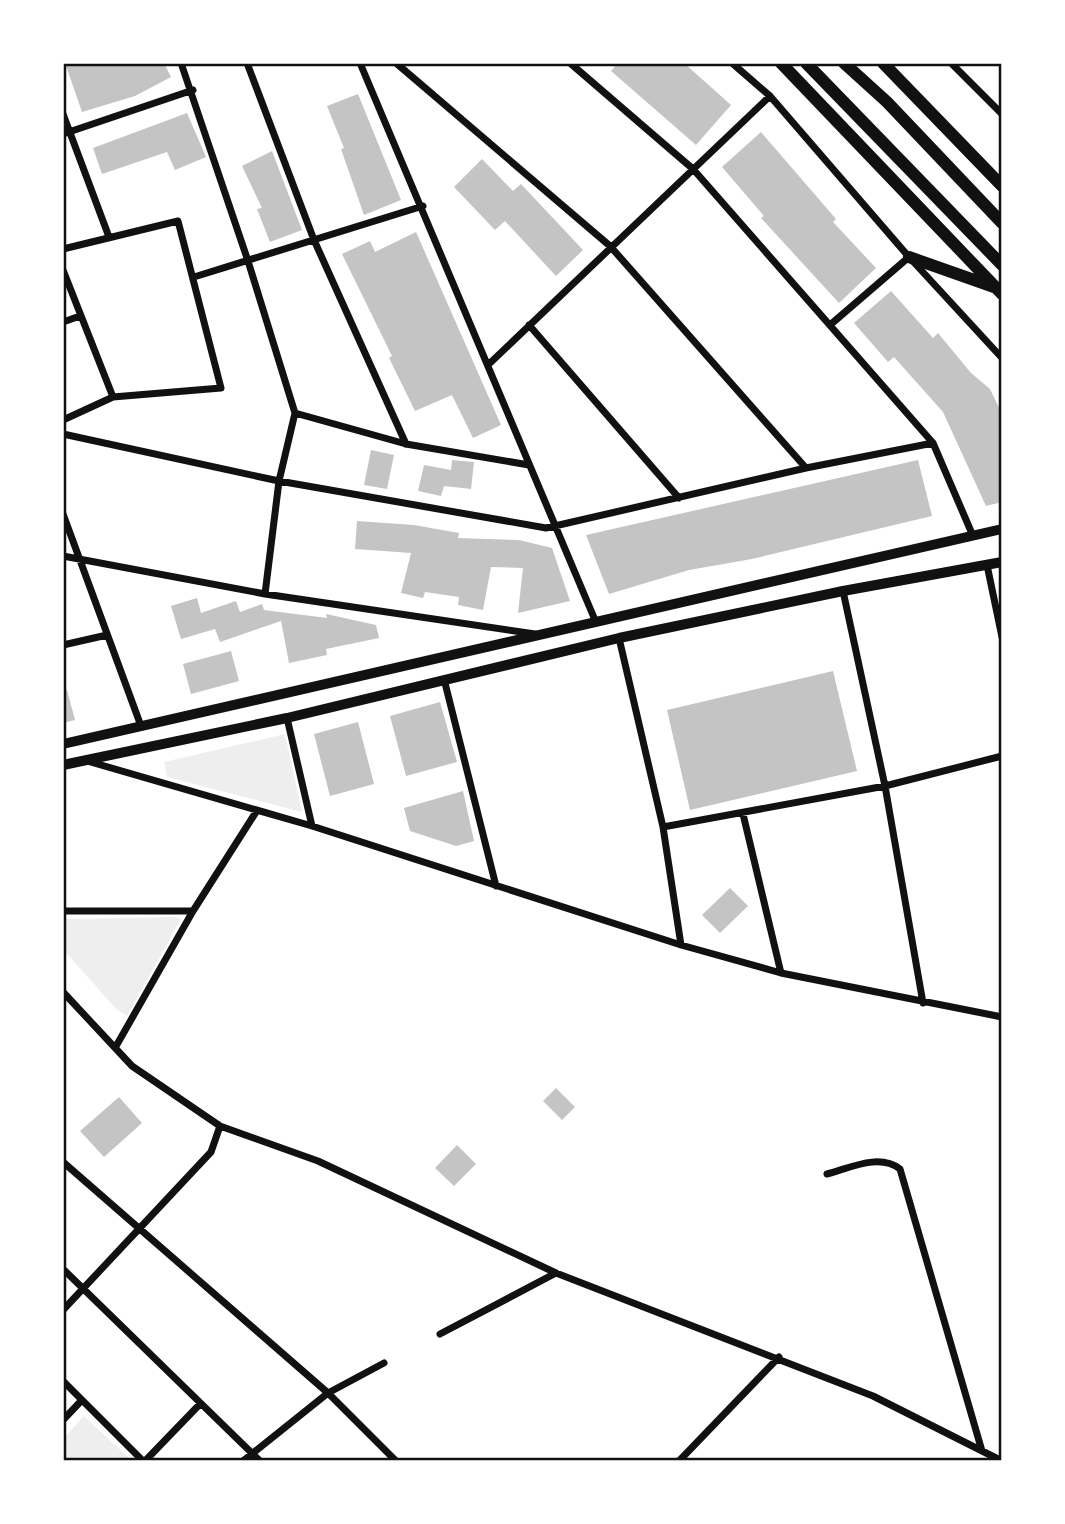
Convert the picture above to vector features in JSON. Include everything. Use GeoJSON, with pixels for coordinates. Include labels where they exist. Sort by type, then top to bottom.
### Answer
{"type":"FeatureCollection","features":[{"type":"Feature","properties":{"kind":"highway"},"geometry":{"type":"LineString","coordinates":[[781,63],[999,291]]}},
{"type":"Feature","properties":{"kind":"highway"},"geometry":{"type":"LineString","coordinates":[[806,63],[1002,265]]}},
{"type":"Feature","properties":{"kind":"highway"},"geometry":{"type":"LineString","coordinates":[[844,63],[887,102],[1002,223]]}},
{"type":"Feature","properties":{"kind":"highway"},"geometry":{"type":"LineString","coordinates":[[883,63],[1002,186]]}},
{"type":"Feature","properties":{"kind":"highway"},"geometry":{"type":"LineString","coordinates":[[908,257],[999,291]]}},
{"type":"Feature","properties":{"kind":"main road"},"geometry":{"type":"LineString","coordinates":[[63,744],[1002,529]]}},
{"type":"Feature","properties":{"kind":"main road"},"geometry":{"type":"LineString","coordinates":[[63,765],[286,718],[619,638],[843,590],[1002,562]]}},
{"type":"Feature","properties":{"kind":"main road"},"geometry":{"type":"LineString","coordinates":[[614,616],[619,638]]}},
{"type":"Feature","properties":{"kind":"main road"},"geometry":{"type":"LineString","coordinates":[[596,620],[601,642]]}},
{"type":"Feature","properties":{"kind":"street"},"geometry":{"type":"LineString","coordinates":[[181,63],[193,90],[295,413],[279,481],[265,594]]}},
{"type":"Feature","properties":{"kind":"street"},"geometry":{"type":"LineString","coordinates":[[247,63],[314,240],[406,444]]}},
{"type":"Feature","properties":{"kind":"street"},"geometry":{"type":"LineString","coordinates":[[360,63],[423,206],[596,620]]}},
{"type":"Feature","properties":{"kind":"street"},"geometry":{"type":"LineString","coordinates":[[396,63],[610,246],[806,468]]}},
{"type":"Feature","properties":{"kind":"street"},"geometry":{"type":"LineString","coordinates":[[570,63],[693,169],[933,443],[973,536]]}},
{"type":"Feature","properties":{"kind":"street"},"geometry":{"type":"LineString","coordinates":[[732,63],[770,96],[908,257],[1002,358]]}},
{"type":"Feature","properties":{"kind":"street"},"geometry":{"type":"LineString","coordinates":[[951,63],[1002,114]]}},
{"type":"Feature","properties":{"kind":"street"},"geometry":{"type":"LineString","coordinates":[[66,133],[193,90]]}},
{"type":"Feature","properties":{"kind":"street"},"geometry":{"type":"LineString","coordinates":[[489,364],[770,96]]}},
{"type":"Feature","properties":{"kind":"street"},"geometry":{"type":"LineString","coordinates":[[63,114],[66,133],[109,237]]}},
{"type":"Feature","properties":{"kind":"street"},"geometry":{"type":"LineString","coordinates":[[194,276],[423,206]]}},
{"type":"Feature","properties":{"kind":"street"},"geometry":{"type":"LineString","coordinates":[[63,249],[178,220],[222,388],[113,397],[63,420]]}},
{"type":"Feature","properties":{"kind":"street"},"geometry":{"type":"LineString","coordinates":[[830,325],[908,257]]}},
{"type":"Feature","properties":{"kind":"street"},"geometry":{"type":"LineString","coordinates":[[63,270],[113,397]]}},
{"type":"Feature","properties":{"kind":"street"},"geometry":{"type":"LineString","coordinates":[[63,322],[80,316]]}},
{"type":"Feature","properties":{"kind":"street"},"geometry":{"type":"LineString","coordinates":[[528,325],[679,498]]}},
{"type":"Feature","properties":{"kind":"street"},"geometry":{"type":"LineString","coordinates":[[295,413],[406,444],[529,465]]}},
{"type":"Feature","properties":{"kind":"street"},"geometry":{"type":"LineString","coordinates":[[63,434],[279,481],[546,528],[806,468],[933,443]]}},
{"type":"Feature","properties":{"kind":"street"},"geometry":{"type":"LineString","coordinates":[[63,514],[141,726]]}},
{"type":"Feature","properties":{"kind":"street"},"geometry":{"type":"LineString","coordinates":[[63,556],[265,594],[539,634]]}},
{"type":"Feature","properties":{"kind":"street"},"geometry":{"type":"LineString","coordinates":[[987,565],[1002,637]]}},
{"type":"Feature","properties":{"kind":"street"},"geometry":{"type":"LineString","coordinates":[[843,590],[885,786],[923,1003]]}},
{"type":"Feature","properties":{"kind":"street"},"geometry":{"type":"LineString","coordinates":[[63,645],[107,635]]}},
{"type":"Feature","properties":{"kind":"street"},"geometry":{"type":"LineString","coordinates":[[619,638],[663,827],[681,945]]}},
{"type":"Feature","properties":{"kind":"street"},"geometry":{"type":"LineString","coordinates":[[444,679],[496,886]]}},
{"type":"Feature","properties":{"kind":"street"},"geometry":{"type":"LineString","coordinates":[[286,718],[312,826]]}},
{"type":"Feature","properties":{"kind":"street"},"geometry":{"type":"LineString","coordinates":[[663,827],[885,786],[1001,756],[1002,766]]}},
{"type":"Feature","properties":{"kind":"street"},"geometry":{"type":"LineString","coordinates":[[83,760],[312,826],[681,945],[781,973],[1002,1017]]}},
{"type":"Feature","properties":{"kind":"street"},"geometry":{"type":"LineString","coordinates":[[115,1048],[193,911],[256,812]]}},
{"type":"Feature","properties":{"kind":"street"},"geometry":{"type":"LineString","coordinates":[[743,814],[781,973]]}},
{"type":"Feature","properties":{"kind":"street"},"geometry":{"type":"LineString","coordinates":[[63,911],[193,911]]}},
{"type":"Feature","properties":{"kind":"street"},"geometry":{"type":"LineString","coordinates":[[64,994],[132,1066],[220,1126],[318,1161],[556,1273],[779,1357],[873,1396],[1002,1461]]}},
{"type":"Feature","properties":{"kind":"street"},"geometry":{"type":"LineString","coordinates":[[63,1310],[211,1152],[220,1126]]}},
{"type":"Feature","properties":{"kind":"street"},"geometry":{"type":"LineString","coordinates":[[827,1174],[874,1161],[891,1162],[900,1169],[982,1451]]}},
{"type":"Feature","properties":{"kind":"street"},"geometry":{"type":"LineString","coordinates":[[63,1162],[328,1393],[396,1461]]}},
{"type":"Feature","properties":{"kind":"street"},"geometry":{"type":"LineString","coordinates":[[63,1269],[260,1461]]}},
{"type":"Feature","properties":{"kind":"street"},"geometry":{"type":"LineString","coordinates":[[440,1334],[556,1273]]}},
{"type":"Feature","properties":{"kind":"street"},"geometry":{"type":"LineString","coordinates":[[679,1461],[779,1357]]}},
{"type":"Feature","properties":{"kind":"street"},"geometry":{"type":"LineString","coordinates":[[243,1461],[328,1393],[384,1363]]}},
{"type":"Feature","properties":{"kind":"street"},"geometry":{"type":"LineString","coordinates":[[63,1381],[144,1461],[200,1404]]}},
{"type":"Feature","properties":{"kind":"street"},"geometry":{"type":"LineString","coordinates":[[63,1420],[82,1400]]}},
{"type":"Feature","properties":{"kind":"shaded area"},"geometry":{"type":"Polygon","coordinates":[[[285,734],[302,812],[167,777],[164,762],[285,734]]]}},
{"type":"Feature","properties":{"kind":"shaded area"},"geometry":{"type":"Polygon","coordinates":[[[65,919],[181,919],[127,1016],[116,1009],[63,949],[65,919]]]}},
{"type":"Feature","properties":{"kind":"shaded area"},"geometry":{"type":"Polygon","coordinates":[[[84,1416],[129,1458],[127,1461],[63,1461],[63,1439],[84,1416]]]}},
{"type":"Feature","properties":{"kind":"building"},"geometry":{"type":"Polygon","coordinates":[[[65,63],[164,63],[171,77],[135,96],[82,112],[65,63]]]}},
{"type":"Feature","properties":{"kind":"building"},"geometry":{"type":"Polygon","coordinates":[[[618,63],[684,63],[731,105],[696,145],[611,71],[618,63]]]}},
{"type":"Feature","properties":{"kind":"building"},"geometry":{"type":"Polygon","coordinates":[[[358,94],[401,200],[364,215],[341,149],[344,148],[327,106],[358,94]]]}},
{"type":"Feature","properties":{"kind":"building"},"geometry":{"type":"Polygon","coordinates":[[[187,113],[206,157],[175,170],[167,152],[102,174],[93,148],[187,113]]]}},
{"type":"Feature","properties":{"kind":"building"},"geometry":{"type":"Polygon","coordinates":[[[761,132],[836,219],[833,222],[876,268],[839,303],[761,218],[764,216],[722,167],[761,132]]]}},
{"type":"Feature","properties":{"kind":"building"},"geometry":{"type":"Polygon","coordinates":[[[272,151],[302,230],[270,242],[257,209],[262,208],[242,166],[272,151]]]}},
{"type":"Feature","properties":{"kind":"building"},"geometry":{"type":"Polygon","coordinates":[[[482,159],[513,191],[521,184],[583,250],[556,276],[505,221],[495,230],[454,187],[482,159]]]}},
{"type":"Feature","properties":{"kind":"building"},"geometry":{"type":"Polygon","coordinates":[[[416,232],[501,425],[473,438],[452,395],[415,411],[389,358],[392,356],[342,254],[370,241],[375,252],[416,232]]]}},
{"type":"Feature","properties":{"kind":"building"},"geometry":{"type":"Polygon","coordinates":[[[891,291],[933,338],[938,333],[971,373],[990,389],[1002,414],[1002,502],[986,506],[943,412],[894,357],[888,362],[854,323],[891,291]]]}},
{"type":"Feature","properties":{"kind":"building"},"geometry":{"type":"Polygon","coordinates":[[[371,450],[394,455],[387,489],[364,485],[371,450]]]}},
{"type":"Feature","properties":{"kind":"building"},"geometry":{"type":"Polygon","coordinates":[[[452,460],[474,462],[471,489],[444,486],[441,496],[418,491],[424,465],[451,470],[452,460]]]}},
{"type":"Feature","properties":{"kind":"building"},"geometry":{"type":"Polygon","coordinates":[[[918,460],[932,516],[752,559],[689,570],[609,594],[586,535],[918,460]]]}},
{"type":"Feature","properties":{"kind":"building"},"geometry":{"type":"Polygon","coordinates":[[[357,521],[414,525],[459,533],[458,538],[519,540],[552,548],[570,601],[518,613],[523,568],[491,567],[483,610],[458,605],[459,597],[425,592],[423,598],[401,593],[411,553],[355,549],[357,521]]]}},
{"type":"Feature","properties":{"kind":"building"},"geometry":{"type":"Polygon","coordinates":[[[197,598],[201,613],[236,601],[240,612],[262,604],[264,610],[327,618],[326,614],[376,625],[379,638],[326,649],[327,655],[289,663],[281,621],[220,642],[215,629],[181,639],[171,606],[197,598]]]}},
{"type":"Feature","properties":{"kind":"building"},"geometry":{"type":"Polygon","coordinates":[[[231,651],[239,681],[191,694],[183,664],[231,651]]]}},
{"type":"Feature","properties":{"kind":"building"},"geometry":{"type":"Polygon","coordinates":[[[833,671],[857,771],[690,810],[667,710],[833,671]]]}},
{"type":"Feature","properties":{"kind":"building"},"geometry":{"type":"Polygon","coordinates":[[[63,690],[67,690],[75,720],[63,723],[63,690]]]}},
{"type":"Feature","properties":{"kind":"building"},"geometry":{"type":"Polygon","coordinates":[[[440,702],[457,762],[406,776],[390,716],[440,702]]]}},
{"type":"Feature","properties":{"kind":"building"},"geometry":{"type":"Polygon","coordinates":[[[358,722],[374,784],[330,796],[314,734],[358,722]]]}},
{"type":"Feature","properties":{"kind":"building"},"geometry":{"type":"Polygon","coordinates":[[[463,791],[474,841],[456,846],[410,831],[404,808],[463,791]]]}},
{"type":"Feature","properties":{"kind":"building"},"geometry":{"type":"Polygon","coordinates":[[[730,888],[748,906],[720,933],[702,915],[730,888]]]}},
{"type":"Feature","properties":{"kind":"building"},"geometry":{"type":"Polygon","coordinates":[[[556,1088],[575,1107],[562,1120],[543,1101],[556,1088]]]}},
{"type":"Feature","properties":{"kind":"building"},"geometry":{"type":"Polygon","coordinates":[[[119,1097],[142,1123],[104,1157],[80,1131],[119,1097]]]}},
{"type":"Feature","properties":{"kind":"building"},"geometry":{"type":"Polygon","coordinates":[[[457,1145],[476,1164],[454,1186],[435,1168],[457,1145]]]}}]}
